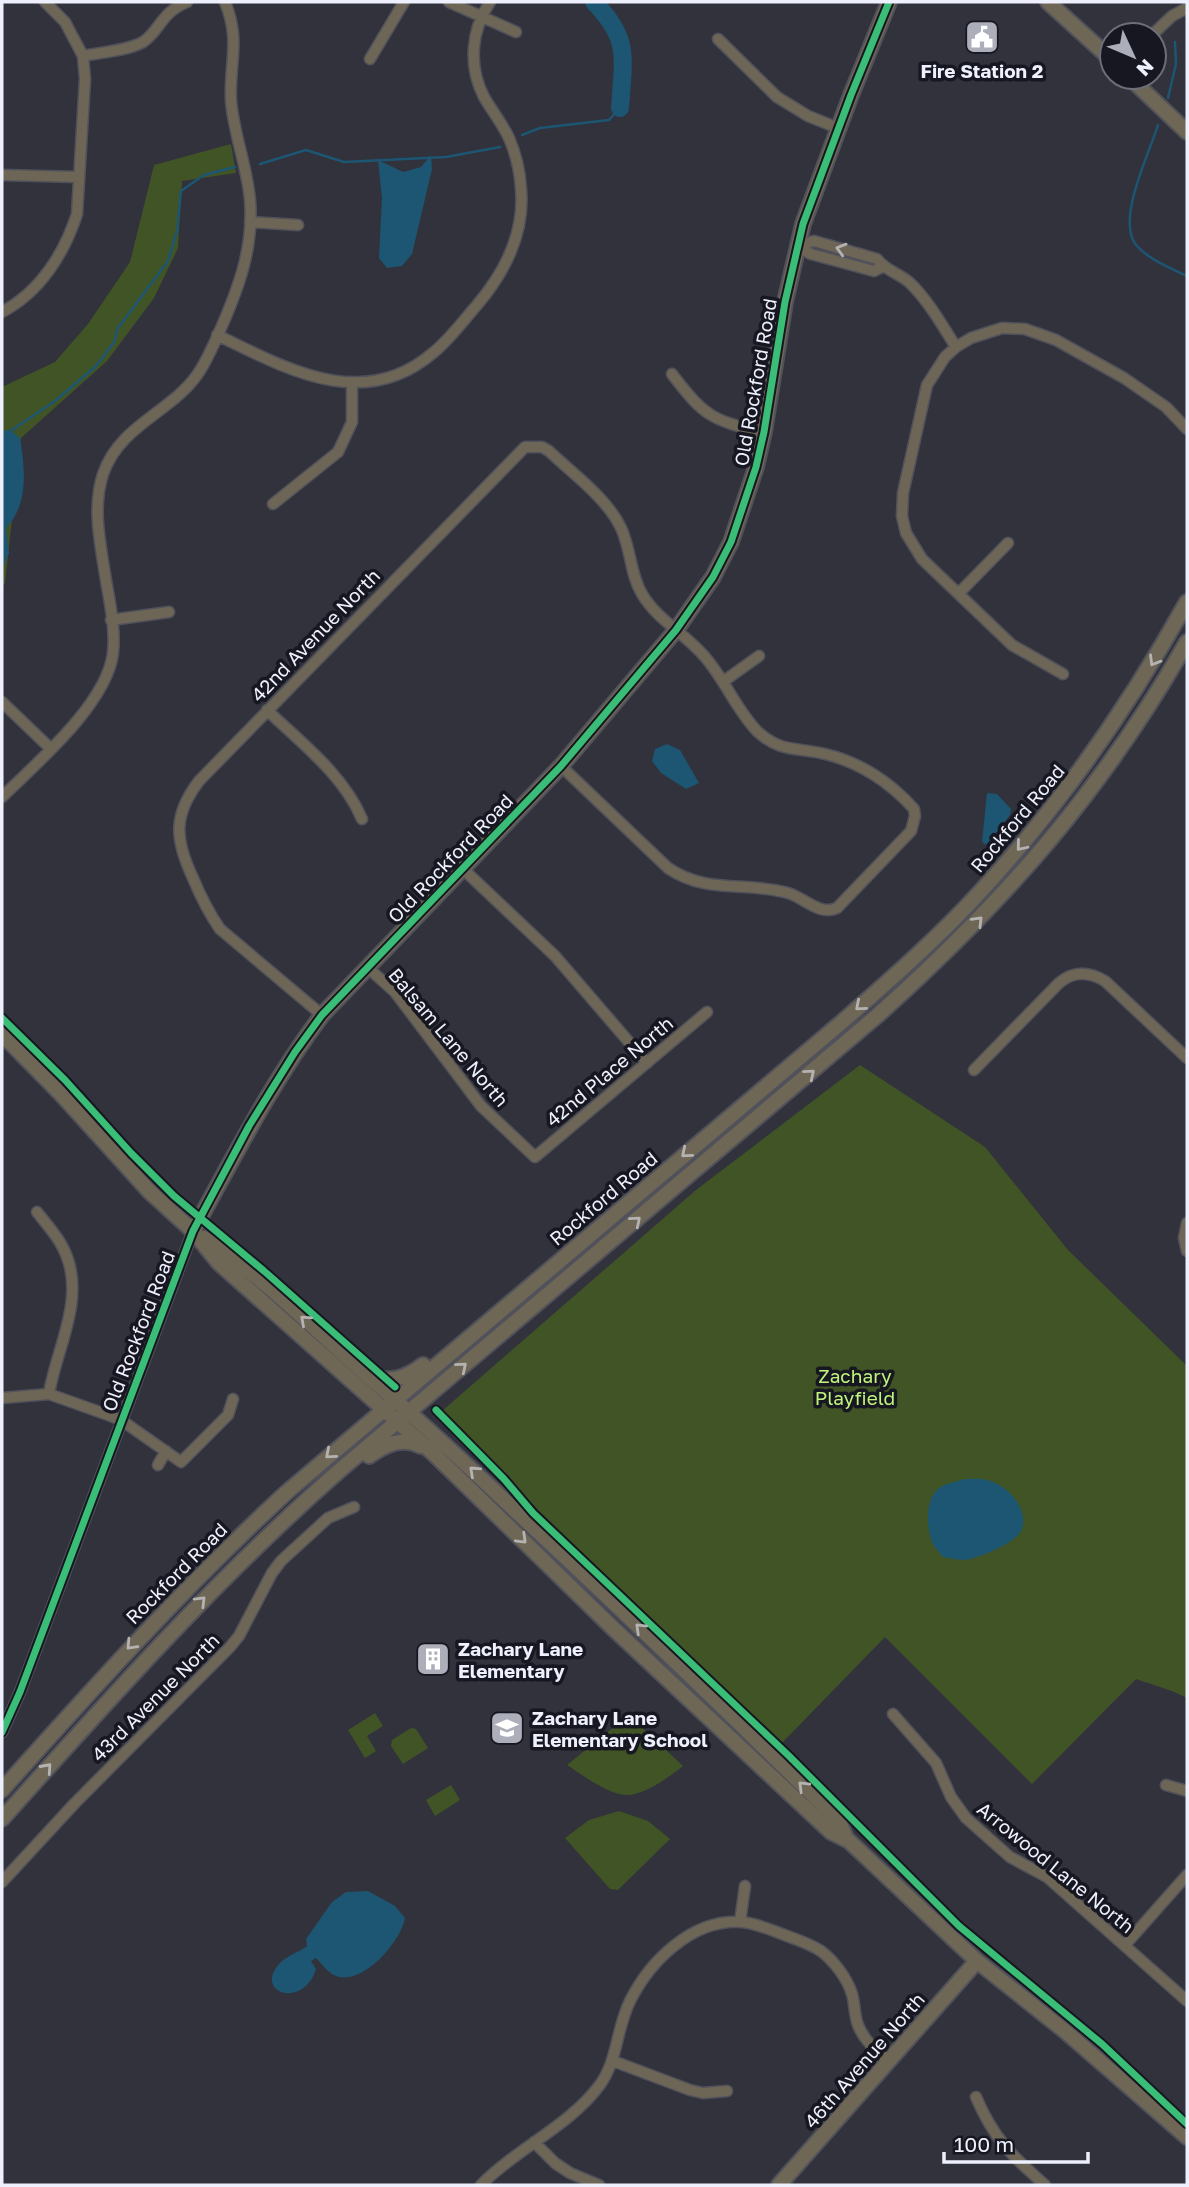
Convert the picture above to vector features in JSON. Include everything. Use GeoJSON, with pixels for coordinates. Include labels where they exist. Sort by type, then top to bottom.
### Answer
{"type":"FeatureCollection","features":[{"type":"Feature","properties":{"kind":"street"},"geometry":{"type":"LineString","coordinates":[[2,312],[37,285],[60,254],[77,214],[85,79],[83,56],[65,22],[44,2]]}},
{"type":"Feature","properties":{"kind":"street"},"geometry":{"type":"LineString","coordinates":[[83,56],[134,46],[143,41],[166,14],[187,2]]}},
{"type":"Feature","properties":{"kind":"street"},"geometry":{"type":"LineString","coordinates":[[2,797],[88,708],[106,681],[114,649],[97,509],[100,485],[107,463],[134,429],[184,390],[197,376],[242,272],[250,222],[248,190],[233,116],[231,96],[235,42],[225,2]]}},
{"type":"Feature","properties":{"kind":"street"},"geometry":{"type":"LineString","coordinates":[[370,59],[404,2]]}},
{"type":"Feature","properties":{"kind":"street"},"geometry":{"type":"LineString","coordinates":[[449,2],[516,32]]}},
{"type":"Feature","properties":{"kind":"street"},"geometry":{"type":"LineString","coordinates":[[217,335],[276,364],[311,377],[352,383],[375,382],[396,376],[433,354],[486,294],[509,258],[517,235],[521,200],[515,156],[478,83],[474,68],[473,50],[480,16],[490,2]]}},
{"type":"Feature","properties":{"kind":"street","name":"Old Rockford Road"},"geometry":{"type":"LineString","coordinates":[[2,1732],[20,1692],[193,1231],[248,1126],[295,1052],[322,1016],[561,766],[676,630],[713,577],[731,542],[745,505],[764,432],[796,246],[838,128],[890,2]]}},
{"type":"Feature","properties":{"kind":"street"},"geometry":{"type":"LineString","coordinates":[[1048,2],[1098,47]]}},
{"type":"Feature","properties":{"kind":"street"},"geometry":{"type":"LineString","coordinates":[[1167,21],[1187,8]]}},
{"type":"Feature","properties":{"kind":"street"},"geometry":{"type":"LineString","coordinates":[[718,39],[777,97],[808,116],[838,128]]}},
{"type":"Feature","properties":{"kind":"street"},"geometry":{"type":"LineString","coordinates":[[1144,91],[1187,132]]}},
{"type":"Feature","properties":{"kind":"street"},"geometry":{"type":"LineString","coordinates":[[2,174],[79,177]]}},
{"type":"Feature","properties":{"kind":"street"},"geometry":{"type":"LineString","coordinates":[[250,222],[298,225]]}},
{"type":"Feature","properties":{"kind":"street"},"geometry":{"type":"LineString","coordinates":[[796,246],[814,241],[877,260],[882,267],[897,273],[910,283],[956,347]]}},
{"type":"Feature","properties":{"kind":"street"},"geometry":{"type":"LineString","coordinates":[[1063,674],[1012,645],[917,551],[906,533],[902,516],[903,493],[928,385],[944,357],[971,338],[1002,328],[1024,329],[1077,351],[1142,389],[1166,407],[1187,429]]}},
{"type":"Feature","properties":{"kind":"street"},"geometry":{"type":"LineString","coordinates":[[672,374],[701,410],[713,417],[764,432]]}},
{"type":"Feature","properties":{"kind":"street"},"geometry":{"type":"LineString","coordinates":[[273,504],[338,452],[352,422],[352,383]]}},
{"type":"Feature","properties":{"kind":"street","name":"42nd Avenue North"},"geometry":{"type":"LineString","coordinates":[[322,1016],[220,929],[210,914],[184,860],[179,838],[179,822],[189,793],[525,447],[542,447],[609,510],[623,534],[641,592],[651,608],[676,630]]}},
{"type":"Feature","properties":{"kind":"street"},"geometry":{"type":"LineString","coordinates":[[959,593],[1008,543]]}},
{"type":"Feature","properties":{"kind":"street","name":"Rockford Road"},"geometry":{"type":"LineString","coordinates":[[2,1790],[177,1597],[277,1501],[382,1409],[880,989],[966,907],[1033,831],[1092,755],[1136,690],[1187,602]]}},
{"type":"Feature","properties":{"kind":"street"},"geometry":{"type":"LineString","coordinates":[[111,620],[169,612]]}},
{"type":"Feature","properties":{"kind":"street"},"geometry":{"type":"LineString","coordinates":[[561,766],[668,869],[679,876],[709,886],[786,892],[829,912],[837,908],[911,831],[914,809],[870,772],[849,761],[786,749],[771,743],[746,719],[724,681],[696,646],[676,630]]}},
{"type":"Feature","properties":{"kind":"street","name":"Rockford Road"},"geometry":{"type":"LineString","coordinates":[[2,1819],[180,1622],[315,1492],[878,1016],[956,944],[1012,885],[1082,802],[1138,723],[1187,642]]}},
{"type":"Feature","properties":{"kind":"street"},"geometry":{"type":"LineString","coordinates":[[724,681],[759,656]]}},
{"type":"Feature","properties":{"kind":"street"},"geometry":{"type":"LineString","coordinates":[[2,702],[50,748]]}},
{"type":"Feature","properties":{"kind":"street"},"geometry":{"type":"LineString","coordinates":[[267,710],[349,792],[362,819]]}},
{"type":"Feature","properties":{"kind":"street"},"geometry":{"type":"LineString","coordinates":[[463,869],[555,956],[647,1063]]}},
{"type":"Feature","properties":{"kind":"street","name":"Balsam Lane North"},"geometry":{"type":"LineString","coordinates":[[367,967],[407,1007],[481,1105],[535,1157]]}},
{"type":"Feature","properties":{"kind":"street"},"geometry":{"type":"LineString","coordinates":[[974,1070],[1067,976],[1078,973],[1088,973],[1105,981],[1187,1058]]}},
{"type":"Feature","properties":{"kind":"street","name":"42nd Place North"},"geometry":{"type":"LineString","coordinates":[[535,1157],[706,1012]]}},
{"type":"Feature","properties":{"kind":"street"},"geometry":{"type":"LineString","coordinates":[[2,1034],[55,1087],[149,1191],[193,1231],[219,1264],[433,1453],[748,1756],[831,1832],[846,1838],[977,1961],[1065,2031],[1187,2137]]}},
{"type":"Feature","properties":{"kind":"street"},"geometry":{"type":"LineString","coordinates":[[37,1212],[57,1237],[67,1257],[73,1292],[71,1310],[49,1394]]}},
{"type":"Feature","properties":{"kind":"street"},"geometry":{"type":"LineString","coordinates":[[1187,1223],[1184,1238],[1187,1251]]}},
{"type":"Feature","properties":{"kind":"street"},"geometry":{"type":"LineString","coordinates":[[193,1231],[229,1254],[410,1412],[755,1738],[839,1821],[846,1838]]}},
{"type":"Feature","properties":{"kind":"street"},"geometry":{"type":"LineString","coordinates":[[267,1307],[277,1296]]}},
{"type":"Feature","properties":{"kind":"street"},"geometry":{"type":"LineString","coordinates":[[367,1375],[397,1380],[409,1375],[497,1301],[516,1297]]}},
{"type":"Feature","properties":{"kind":"street"},"geometry":{"type":"LineString","coordinates":[[2,1398],[49,1394],[121,1420],[181,1462],[228,1415],[233,1399]]}},
{"type":"Feature","properties":{"kind":"street"},"geometry":{"type":"LineString","coordinates":[[315,1492],[384,1445],[400,1441],[416,1443],[433,1453]]}},
{"type":"Feature","properties":{"kind":"street"},"geometry":{"type":"LineString","coordinates":[[158,1465],[166,1451]]}},
{"type":"Feature","properties":{"kind":"street","name":"43rd Avenue North"},"geometry":{"type":"LineString","coordinates":[[2,1882],[113,1764],[230,1647],[239,1636],[281,1561],[328,1518],[355,1507]]}},
{"type":"Feature","properties":{"kind":"street","name":"Arrowood Lane North"},"geometry":{"type":"LineString","coordinates":[[893,1714],[936,1763],[951,1797],[966,1818],[1010,1857],[1047,1877],[1187,2001]]}},
{"type":"Feature","properties":{"kind":"street"},"geometry":{"type":"LineString","coordinates":[[1166,1785],[1187,1791]]}},
{"type":"Feature","properties":{"kind":"street"},"geometry":{"type":"LineString","coordinates":[[1125,1945],[1187,1875]]}},
{"type":"Feature","properties":{"kind":"street"},"geometry":{"type":"LineString","coordinates":[[740,1922],[745,1886]]}},
{"type":"Feature","properties":{"kind":"street"},"geometry":{"type":"LineString","coordinates":[[481,2185],[498,2168],[588,2099],[613,2061],[621,2021],[629,2002],[652,1968],[681,1940],[709,1927],[740,1922],[764,1927],[806,1943],[828,1958],[835,1964],[848,1987],[858,2025],[865,2038],[889,2061]]}},
{"type":"Feature","properties":{"kind":"street","name":"46th Avenue North"},"geometry":{"type":"LineString","coordinates":[[779,2185],[977,1961]]}},
{"type":"Feature","properties":{"kind":"street"},"geometry":{"type":"LineString","coordinates":[[613,2061],[690,2090],[703,2093],[727,2091]]}},
{"type":"Feature","properties":{"kind":"street"},"geometry":{"type":"LineString","coordinates":[[976,2097],[1001,2144],[1045,2185]]}},
{"type":"Feature","properties":{"kind":"street"},"geometry":{"type":"LineString","coordinates":[[534,2142],[555,2163],[570,2173],[599,2185]]}},
{"type":"Feature","properties":{"kind":"green space"},"geometry":{"type":"Polygon","coordinates":[[[231,144],[236,173],[182,181],[178,248],[154,298],[107,361],[21,438],[5,583],[2,586],[2,387],[55,362],[88,324],[130,262],[154,165],[231,144]]]}},
{"type":"Feature","properties":{"kind":"green space","name":"Zachary Playfield"},"geometry":{"type":"Polygon","coordinates":[[[860,1065],[985,1147],[1068,1250],[1187,1366],[1187,1698],[1136,1679],[1032,1784],[885,1637],[781,1744],[539,1511],[442,1411],[696,1190],[860,1065]]]}},
{"type":"Feature","properties":{"kind":"green space"},"geometry":{"type":"Polygon","coordinates":[[[375,1713],[383,1726],[367,1736],[376,1751],[365,1758],[348,1730],[375,1713]]]}},
{"type":"Feature","properties":{"kind":"green space"},"geometry":{"type":"Polygon","coordinates":[[[625,1718],[632,1718],[683,1766],[648,1789],[625,1795],[602,1787],[567,1765],[625,1718]]]}},
{"type":"Feature","properties":{"kind":"green space"},"geometry":{"type":"Polygon","coordinates":[[[411,1728],[416,1729],[428,1748],[403,1764],[391,1746],[392,1740],[411,1728]]]}},
{"type":"Feature","properties":{"kind":"green space"},"geometry":{"type":"Polygon","coordinates":[[[451,1785],[460,1800],[435,1816],[426,1800],[451,1785]]]}},
{"type":"Feature","properties":{"kind":"green space"},"geometry":{"type":"Polygon","coordinates":[[[619,1811],[648,1821],[670,1839],[618,1890],[610,1889],[565,1838],[589,1820],[619,1811]]]}},
{"type":"Feature","properties":{"kind":"water"},"geometry":{"type":"Polygon","coordinates":[[[431,155],[432,169],[412,254],[402,266],[387,268],[379,258],[382,198],[378,160],[403,172],[421,167],[431,155]]]}},
{"type":"Feature","properties":{"kind":"water"},"geometry":{"type":"Polygon","coordinates":[[[10,430],[20,438],[24,486],[19,508],[6,528],[9,553],[2,569],[2,431],[10,430]]]}},
{"type":"Feature","properties":{"kind":"water"},"geometry":{"type":"Polygon","coordinates":[[[667,744],[680,750],[699,783],[686,789],[661,773],[652,761],[655,749],[667,744]]]}},
{"type":"Feature","properties":{"kind":"water"},"geometry":{"type":"Polygon","coordinates":[[[987,793],[997,794],[1011,809],[1010,815],[986,845],[982,842],[987,793]]]}},
{"type":"Feature","properties":{"kind":"water"},"geometry":{"type":"Polygon","coordinates":[[[965,1479],[994,1482],[1008,1492],[1019,1505],[1022,1529],[1013,1539],[979,1556],[965,1560],[943,1557],[933,1544],[929,1531],[929,1507],[934,1494],[941,1487],[965,1479]]]}},
{"type":"Feature","properties":{"kind":"water"},"geometry":{"type":"Polygon","coordinates":[[[368,1891],[395,1906],[405,1918],[396,1939],[387,1951],[366,1970],[354,1976],[332,1974],[316,1958],[311,1961],[316,1969],[302,1989],[293,1993],[278,1990],[273,1985],[272,1977],[276,1968],[286,1958],[307,1946],[306,1939],[332,1902],[346,1892],[368,1891]]]}},
{"type":"Feature","properties":{"kind":"waterway"},"geometry":{"type":"LineString","coordinates":[[594,2],[614,28],[622,51],[620,108]]}},
{"type":"Feature","properties":{"kind":"waterway"},"geometry":{"type":"LineString","coordinates":[[1168,98],[1176,64],[1175,42]]}},
{"type":"Feature","properties":{"kind":"waterway"},"geometry":{"type":"LineString","coordinates":[[522,135],[540,128],[609,120],[620,108]]}},
{"type":"Feature","properties":{"kind":"waterway"},"geometry":{"type":"LineString","coordinates":[[1158,125],[1136,186],[1130,220],[1131,234],[1136,245],[1147,255],[1187,276]]}},
{"type":"Feature","properties":{"kind":"waterway"},"geometry":{"type":"LineString","coordinates":[[260,164],[306,150],[344,162],[446,157],[500,147]]}},
{"type":"Feature","properties":{"kind":"waterway"},"geometry":{"type":"LineString","coordinates":[[9,432],[55,401],[96,366],[114,342],[118,328],[168,261],[177,231],[181,191],[204,175],[235,167]]}},
{"type":"Feature","properties":{"kind":"cycle path"},"geometry":{"type":"LineString","coordinates":[[2,1732],[20,1692],[193,1231],[249,1126],[295,1052],[322,1015],[561,766],[676,630],[713,577],[731,542],[756,467],[764,432],[785,302],[803,224],[889,2]]}},
{"type":"Feature","properties":{"kind":"cycle path"},"geometry":{"type":"LineString","coordinates":[[2,1018],[65,1080],[174,1196],[264,1271],[395,1387]]}},
{"type":"Feature","properties":{"kind":"cycle path"},"geometry":{"type":"LineString","coordinates":[[436,1410],[504,1479],[533,1513],[788,1755],[959,1926],[1102,2044],[1187,2124]]}},
{"type":"Feature","properties":{"kind":"place","name":"Fire Station 2"},"geometry":{"type":"Point","coordinates":[982,37]}},
{"type":"Feature","properties":{"kind":"place","name":"Zachary Lane Elementary"},"geometry":{"type":"Point","coordinates":[433,1659]}},
{"type":"Feature","properties":{"kind":"place","name":"Zachary Lane Elementary School"},"geometry":{"type":"Point","coordinates":[507,1728]}}]}
